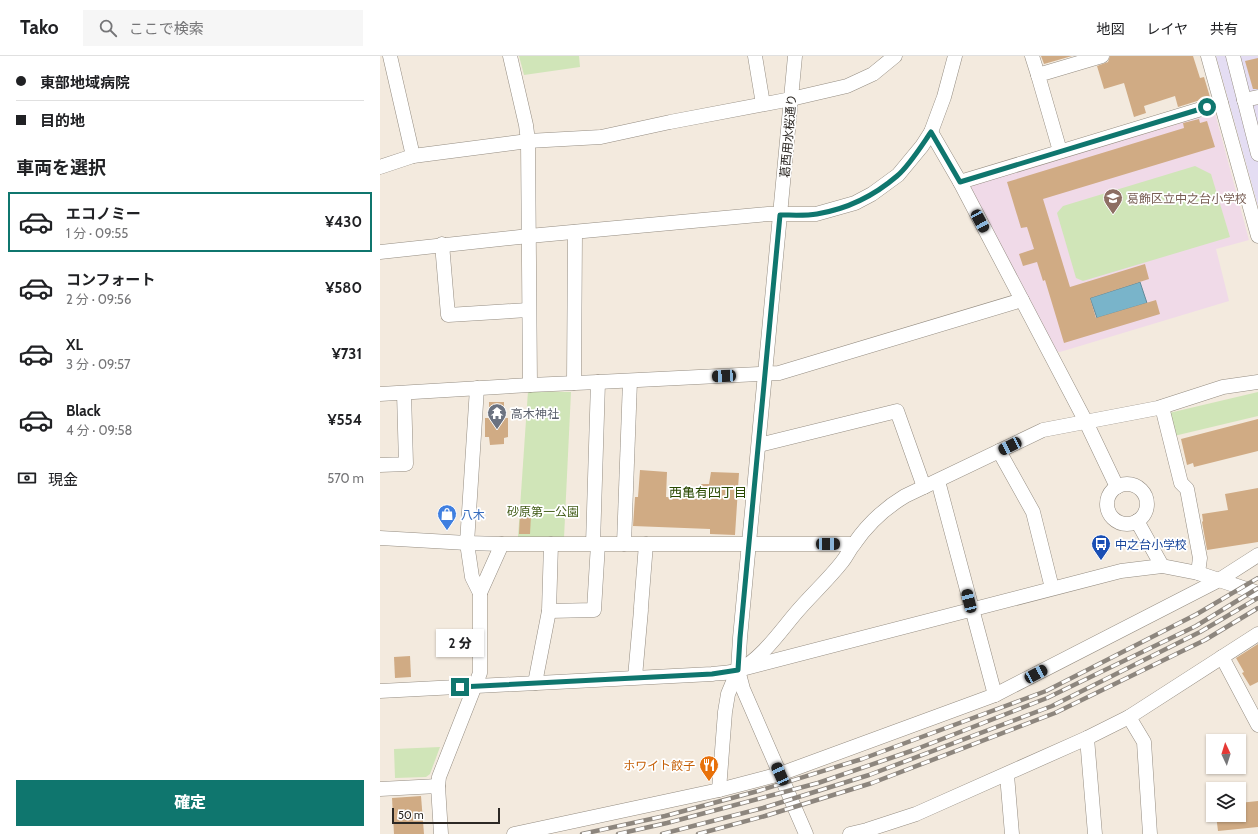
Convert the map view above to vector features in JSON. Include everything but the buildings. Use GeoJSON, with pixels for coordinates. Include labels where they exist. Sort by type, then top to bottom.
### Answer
{"type":"FeatureCollection","features":[{"type":"Feature","properties":{"kind":"street"},"geometry":{"type":"LineString","coordinates":[[390,56],[413,156]]}},
{"type":"Feature","properties":{"kind":"street"},"geometry":{"type":"LineString","coordinates":[[510,56],[526,125],[528,141],[528,310],[530,384]]}},
{"type":"Feature","properties":{"kind":"street"},"geometry":{"type":"LineString","coordinates":[[755,56],[763,104]]}},
{"type":"Feature","properties":{"kind":"street","name":"葛西用水桜通り"},"geometry":{"type":"LineString","coordinates":[[738,670],[795,56]]}},
{"type":"Feature","properties":{"kind":"street"},"geometry":{"type":"LineString","coordinates":[[380,167],[413,156],[528,141],[601,137],[791,99],[847,86],[873,74],[895,56]]}},
{"type":"Feature","properties":{"kind":"street"},"geometry":{"type":"LineString","coordinates":[[380,252],[442,244],[768,214],[816,214],[855,203],[872,194],[898,175],[922,146],[931,132],[944,97],[955,56]]}},
{"type":"Feature","properties":{"kind":"street"},"geometry":{"type":"LineString","coordinates":[[1032,56],[1060,151]]}},
{"type":"Feature","properties":{"kind":"street"},"geometry":{"type":"LineString","coordinates":[[1038,75],[1102,56]]}},
{"type":"Feature","properties":{"kind":"street"},"geometry":{"type":"LineString","coordinates":[[1208,56],[1258,236]]}},
{"type":"Feature","properties":{"kind":"street"},"geometry":{"type":"LineString","coordinates":[[1232,56],[1258,154]]}},
{"type":"Feature","properties":{"kind":"street"},"geometry":{"type":"LineString","coordinates":[[1244,100],[1258,96]]}},
{"type":"Feature","properties":{"kind":"street"},"geometry":{"type":"LineString","coordinates":[[960,182],[1221,103]]}},
{"type":"Feature","properties":{"kind":"street"},"geometry":{"type":"LineString","coordinates":[[931,132],[960,182],[1086,422],[1117,487]]}},
{"type":"Feature","properties":{"kind":"street"},"geometry":{"type":"LineString","coordinates":[[574,383],[575,232]]}},
{"type":"Feature","properties":{"kind":"street"},"geometry":{"type":"LineString","coordinates":[[442,244],[448,315],[528,310]]}},
{"type":"Feature","properties":{"kind":"street"},"geometry":{"type":"LineString","coordinates":[[380,394],[530,384],[630,381],[779,373],[1022,300]]}},
{"type":"Feature","properties":{"kind":"street"},"geometry":{"type":"LineString","coordinates":[[624,544],[630,381]]}},
{"type":"Feature","properties":{"kind":"street"},"geometry":{"type":"LineString","coordinates":[[549,611],[594,610],[598,382]]}},
{"type":"Feature","properties":{"kind":"street"},"geometry":{"type":"LineString","coordinates":[[718,790],[728,694],[738,670],[761,656],[796,613],[843,561],[854,544],[890,506],[905,496],[1043,430],[1162,407],[1223,387],[1258,382]]}},
{"type":"Feature","properties":{"kind":"street"},"geometry":{"type":"LineString","coordinates":[[477,388],[467,543],[472,577],[480,593]]}},
{"type":"Feature","properties":{"kind":"street"},"geometry":{"type":"LineString","coordinates":[[380,465],[406,464],[404,393]]}},
{"type":"Feature","properties":{"kind":"street"},"geometry":{"type":"LineString","coordinates":[[1162,407],[1181,483],[1187,489],[1200,558],[1198,573]]}},
{"type":"Feature","properties":{"kind":"street"},"geometry":{"type":"LineString","coordinates":[[759,445],[897,411],[924,487]]}},
{"type":"Feature","properties":{"kind":"street"},"geometry":{"type":"LineString","coordinates":[[999,451],[1033,512],[1052,588]]}},
{"type":"Feature","properties":{"kind":"street"},"geometry":{"type":"LineString","coordinates":[[938,481],[995,695]]}},
{"type":"Feature","properties":{"kind":"street"},"geometry":{"type":"LineString","coordinates":[[1129,484],[1141,489],[1145,494],[1147,506],[1146,512],[1138,521],[1124,523],[1112,517],[1107,504],[1112,491],[1117,487],[1129,484]]}},
{"type":"Feature","properties":{"kind":"street"},"geometry":{"type":"LineString","coordinates":[[1138,521],[1162,566]]}},
{"type":"Feature","properties":{"kind":"street"},"geometry":{"type":"LineString","coordinates":[[380,538],[502,544],[854,544]]}},
{"type":"Feature","properties":{"kind":"street"},"geometry":{"type":"LineString","coordinates":[[441,834],[438,786],[439,777],[480,673],[480,593],[502,544]]}},
{"type":"Feature","properties":{"kind":"street"},"geometry":{"type":"LineString","coordinates":[[535,683],[549,611],[551,544]]}},
{"type":"Feature","properties":{"kind":"street"},"geometry":{"type":"LineString","coordinates":[[635,678],[646,544]]}},
{"type":"Feature","properties":{"kind":"street"},"geometry":{"type":"LineString","coordinates":[[514,834],[718,790],[780,774],[995,695],[1219,580],[1258,555]]}},
{"type":"Feature","properties":{"kind":"street"},"geometry":{"type":"LineString","coordinates":[[380,691],[712,674],[738,670],[1121,571],[1162,566],[1198,573],[1258,593]]}},
{"type":"Feature","properties":{"kind":"street"},"geometry":{"type":"LineString","coordinates":[[850,834],[916,814],[1007,775],[1087,738],[1129,717],[1258,634]]}},
{"type":"Feature","properties":{"kind":"street"},"geometry":{"type":"LineString","coordinates":[[1222,657],[1258,725]]}},
{"type":"Feature","properties":{"kind":"street"},"geometry":{"type":"LineString","coordinates":[[738,670],[743,689],[806,834]]}},
{"type":"Feature","properties":{"kind":"street"},"geometry":{"type":"LineString","coordinates":[[1129,717],[1144,742],[1150,834]]}},
{"type":"Feature","properties":{"kind":"street"},"geometry":{"type":"LineString","coordinates":[[1087,738],[1095,834]]}},
{"type":"Feature","properties":{"kind":"street"},"geometry":{"type":"LineString","coordinates":[[1007,775],[1012,834]]}},
{"type":"Feature","properties":{"kind":"street"},"geometry":{"type":"LineString","coordinates":[[380,789],[438,786]]}},
{"type":"Feature","properties":{"kind":"shaded area"},"geometry":{"type":"Polygon","coordinates":[[[1216,56],[1258,56],[1258,206],[1216,56]]]}},
{"type":"Feature","properties":{"kind":"shaded area","name":"葛飾区立中之台小学校"},"geometry":{"type":"Polygon","coordinates":[[[1215,113],[1249,240],[1216,249],[1229,301],[1060,352],[1056,351],[971,190],[972,184],[1215,113]]]}},
{"type":"Feature","properties":{"kind":"green space"},"geometry":{"type":"Polygon","coordinates":[[[519,56],[579,56],[580,67],[524,75],[519,56]]]}},
{"type":"Feature","properties":{"kind":"green space"},"geometry":{"type":"Polygon","coordinates":[[[1195,166],[1211,174],[1230,237],[1083,281],[1076,278],[1057,213],[1063,206],[1195,166]]]}},
{"type":"Feature","properties":{"kind":"green space","name":"砂原第一公園"},"geometry":{"type":"Polygon","coordinates":[[[528,391],[571,392],[564,538],[518,537],[528,391]]]}},
{"type":"Feature","properties":{"kind":"green space"},"geometry":{"type":"Polygon","coordinates":[[[1258,392],[1258,416],[1174,436],[1169,413],[1258,392]]]}},
{"type":"Feature","properties":{"kind":"green space"},"geometry":{"type":"Polygon","coordinates":[[[440,747],[430,774],[426,777],[395,778],[394,749],[440,747]]]}},
{"type":"Feature","properties":{"kind":"water"},"geometry":{"type":"Polygon","coordinates":[[[1140,282],[1147,303],[1097,318],[1090,298],[1140,282]]]}},
{"type":"Feature","properties":{"kind":"railway"},"geometry":{"type":"LineString","coordinates":[[582,834],[665,816],[758,791],[862,759],[1046,691],[1197,614],[1258,578]]}},
{"type":"Feature","properties":{"kind":"railway"},"geometry":{"type":"LineString","coordinates":[[618,834],[667,823],[818,783],[914,750],[1047,698],[1196,626],[1258,588]]}},
{"type":"Feature","properties":{"kind":"railway"},"geometry":{"type":"LineString","coordinates":[[662,834],[763,808],[869,775],[1052,706],[1200,632],[1258,598]]}},
{"type":"Feature","properties":{"kind":"railway"},"geometry":{"type":"LineString","coordinates":[[698,834],[765,816],[872,783],[1055,713],[1205,640],[1258,608]]}},
{"type":"Feature","properties":{"kind":"place","name":"葛飾区立中之台小学校"},"geometry":{"type":"Point","coordinates":[1113,215]}},
{"type":"Feature","properties":{"kind":"place","name":"高木神社"},"geometry":{"type":"Point","coordinates":[497,430]}},
{"type":"Feature","properties":{"kind":"place","name":"八木"},"geometry":{"type":"Point","coordinates":[447,531]}},
{"type":"Feature","properties":{"kind":"place","name":"中之台小学校"},"geometry":{"type":"Point","coordinates":[1101,561]}},
{"type":"Feature","properties":{"kind":"place","name":"ホワイト餃子"},"geometry":{"type":"Point","coordinates":[709,782]}},
{"type":"Feature","properties":{"kind":"district","name":"西亀有四丁目"},"geometry":{"type":"Point","coordinates":[708,492]}},
{"type":"Feature","properties":{"kind":"route"},"geometry":{"type":"LineString","coordinates":[[460,687],[712,674],[738,670],[780,215],[816,214],[855,203],[872,194],[898,175],[922,146],[931,132],[960,182],[1207,107]]}}]}
